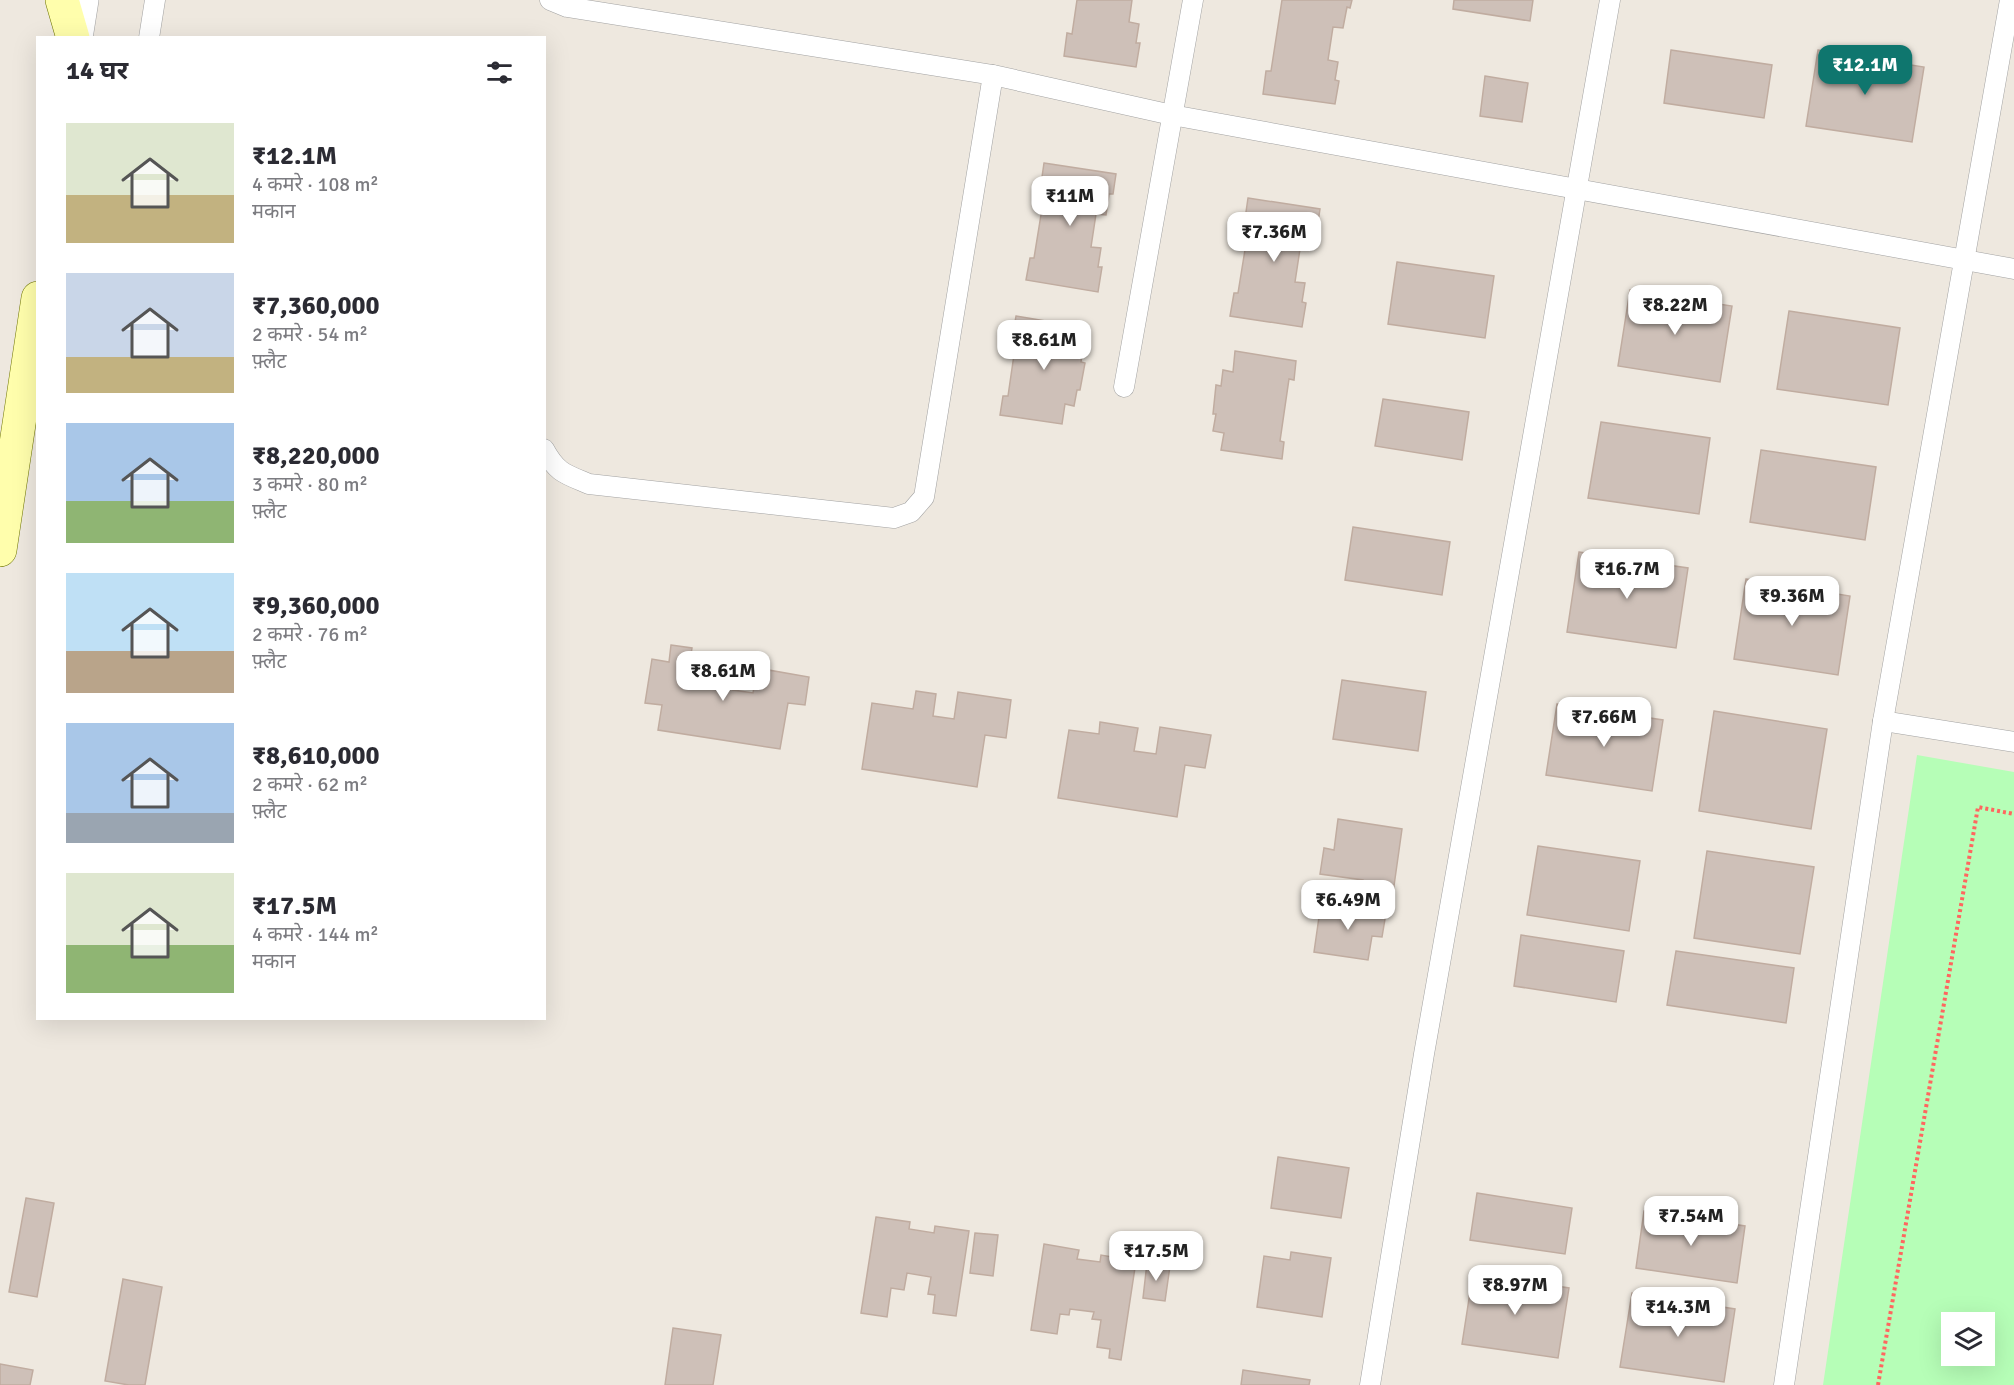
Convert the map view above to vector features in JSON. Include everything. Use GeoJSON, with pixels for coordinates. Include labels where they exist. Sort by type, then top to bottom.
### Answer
{"type":"FeatureCollection","features":[{"type":"Feature","properties":{"kind":"street"},"geometry":{"type":"LineString","coordinates":[[62,0],[73,36]]}},
{"type":"Feature","properties":{"kind":"street"},"geometry":{"type":"LineString","coordinates":[[74,36],[82,0]]}},
{"type":"Feature","properties":{"kind":"street"},"geometry":{"type":"LineString","coordinates":[[0,550],[36,311]]}},
{"type":"Feature","properties":{"kind":"lane"},"geometry":{"type":"LineString","coordinates":[[149,36],[155,0]]}},
{"type":"Feature","properties":{"kind":"lane"},"geometry":{"type":"LineString","coordinates":[[550,0],[567,7],[993,75],[1172,115],[2014,269]]}},
{"type":"Feature","properties":{"kind":"lane"},"geometry":{"type":"LineString","coordinates":[[1124,387],[1193,0]]}},
{"type":"Feature","properties":{"kind":"lane"},"geometry":{"type":"LineString","coordinates":[[1370,1385],[1424,1054],[1610,0]]}},
{"type":"Feature","properties":{"kind":"lane"},"geometry":{"type":"LineString","coordinates":[[1784,1385],[1883,721],[2010,0]]}},
{"type":"Feature","properties":{"kind":"lane"},"geometry":{"type":"LineString","coordinates":[[546,453],[553,465],[564,473],[589,484],[894,518],[911,512],[924,497],[993,75]]}},
{"type":"Feature","properties":{"kind":"lane"},"geometry":{"type":"LineString","coordinates":[[1883,721],[2014,742]]}},
{"type":"Feature","properties":{"kind":"path"},"geometry":{"type":"LineString","coordinates":[[1878,1385],[1978,807],[2014,814]]}},
{"type":"Feature","properties":{"kind":"green space"},"geometry":{"type":"Polygon","coordinates":[[[1917,755],[2014,772],[2014,1385],[1823,1385],[1917,755]]]}},
{"type":"Feature","properties":{"kind":"building"},"geometry":{"type":"Polygon","coordinates":[[[1077,0],[1132,0],[1129,22],[1139,24],[1136,43],[1140,43],[1136,67],[1064,56],[1067,33],[1072,34],[1077,0]]]}},
{"type":"Feature","properties":{"kind":"building"},"geometry":{"type":"Polygon","coordinates":[[[1282,0],[1352,0],[1350,8],[1347,7],[1343,28],[1333,27],[1328,60],[1338,62],[1335,80],[1339,81],[1335,104],[1263,94],[1266,71],[1271,71],[1282,0]]]}},
{"type":"Feature","properties":{"kind":"building"},"geometry":{"type":"Polygon","coordinates":[[[1454,0],[1533,0],[1530,21],[1453,9],[1454,0]]]}},
{"type":"Feature","properties":{"kind":"building"},"geometry":{"type":"Polygon","coordinates":[[[1671,50],[1772,65],[1764,118],[1664,103],[1671,50]]]}},
{"type":"Feature","properties":{"kind":"building"},"geometry":{"type":"Polygon","coordinates":[[[1818,50],[1924,67],[1912,142],[1806,126],[1818,50]]]}},
{"type":"Feature","properties":{"kind":"building"},"geometry":{"type":"Polygon","coordinates":[[[1485,76],[1528,83],[1522,122],[1480,116],[1485,76]]]}},
{"type":"Feature","properties":{"kind":"building"},"geometry":{"type":"Polygon","coordinates":[[[1044,163],[1116,174],[1113,194],[1109,194],[1106,215],[1096,214],[1091,247],[1101,248],[1098,267],[1102,267],[1098,292],[1026,280],[1030,258],[1034,258],[1046,184],[1041,184],[1044,163]]]}},
{"type":"Feature","properties":{"kind":"building"},"geometry":{"type":"Polygon","coordinates":[[[1248,198],[1320,209],[1317,229],[1313,229],[1310,250],[1300,249],[1295,282],[1305,283],[1302,302],[1306,303],[1302,327],[1230,316],[1234,293],[1238,293],[1250,219],[1245,219],[1248,198]]]}},
{"type":"Feature","properties":{"kind":"building"},"geometry":{"type":"Polygon","coordinates":[[[1397,262],[1494,276],[1485,338],[1388,324],[1397,262]]]}},
{"type":"Feature","properties":{"kind":"building"},"geometry":{"type":"Polygon","coordinates":[[[1630,290],[1732,306],[1720,382],[1618,366],[1630,290]]]}},
{"type":"Feature","properties":{"kind":"building"},"geometry":{"type":"Polygon","coordinates":[[[1789,311],[1900,328],[1888,405],[1777,389],[1789,311]]]}},
{"type":"Feature","properties":{"kind":"building"},"geometry":{"type":"Polygon","coordinates":[[[1016,316],[1076,326],[1074,342],[1084,344],[1081,362],[1085,363],[1080,390],[1077,390],[1074,406],[1065,404],[1062,424],[1000,415],[1003,396],[1008,396],[1017,334],[1013,334],[1016,316]]]}},
{"type":"Feature","properties":{"kind":"building"},"geometry":{"type":"Polygon","coordinates":[[[1235,351],[1296,361],[1294,380],[1289,379],[1280,441],[1284,442],[1282,459],[1221,450],[1224,433],[1213,431],[1216,414],[1213,414],[1216,385],[1221,386],[1223,370],[1233,372],[1235,351]]]}},
{"type":"Feature","properties":{"kind":"building"},"geometry":{"type":"Polygon","coordinates":[[[1383,399],[1469,412],[1462,460],[1375,446],[1383,399]]]}},
{"type":"Feature","properties":{"kind":"building"},"geometry":{"type":"Polygon","coordinates":[[[1601,422],[1710,438],[1699,514],[1588,498],[1601,422]]]}},
{"type":"Feature","properties":{"kind":"building"},"geometry":{"type":"Polygon","coordinates":[[[1761,450],[1876,467],[1865,540],[1750,522],[1761,450]]]}},
{"type":"Feature","properties":{"kind":"building"},"geometry":{"type":"Polygon","coordinates":[[[1353,527],[1450,542],[1442,595],[1345,580],[1353,527]]]}},
{"type":"Feature","properties":{"kind":"building"},"geometry":{"type":"Polygon","coordinates":[[[1579,552],[1688,568],[1676,648],[1567,632],[1579,552]]]}},
{"type":"Feature","properties":{"kind":"building"},"geometry":{"type":"Polygon","coordinates":[[[1746,579],[1850,596],[1838,675],[1734,659],[1746,579]]]}},
{"type":"Feature","properties":{"kind":"building"},"geometry":{"type":"Polygon","coordinates":[[[671,645],[692,648],[687,681],[710,685],[714,662],[737,665],[733,690],[753,693],[757,668],[809,677],[805,705],[788,703],[780,749],[658,730],[662,705],[645,703],[652,659],[669,662],[671,645]]]}},
{"type":"Feature","properties":{"kind":"building"},"geometry":{"type":"Polygon","coordinates":[[[1342,680],[1426,692],[1418,751],[1333,739],[1342,680]]]}},
{"type":"Feature","properties":{"kind":"building"},"geometry":{"type":"Polygon","coordinates":[[[916,691],[936,694],[933,716],[954,719],[958,692],[1011,700],[1006,738],[985,735],[977,787],[862,769],[872,703],[913,709],[916,691]]]}},
{"type":"Feature","properties":{"kind":"building"},"geometry":{"type":"Polygon","coordinates":[[[1557,704],[1663,720],[1652,791],[1546,775],[1557,704]]]}},
{"type":"Feature","properties":{"kind":"building"},"geometry":{"type":"Polygon","coordinates":[[[1714,711],[1827,729],[1811,829],[1699,811],[1714,711]]]}},
{"type":"Feature","properties":{"kind":"building"},"geometry":{"type":"Polygon","coordinates":[[[1100,722],[1138,728],[1134,751],[1156,754],[1160,727],[1211,735],[1205,768],[1185,765],[1177,817],[1058,798],[1069,730],[1099,734],[1100,722]]]}},
{"type":"Feature","properties":{"kind":"building"},"geometry":{"type":"Polygon","coordinates":[[[1338,819],[1402,829],[1393,893],[1362,889],[1363,880],[1320,874],[1324,848],[1334,850],[1338,819]]]}},
{"type":"Feature","properties":{"kind":"building"},"geometry":{"type":"Polygon","coordinates":[[[1538,846],[1640,861],[1629,931],[1527,915],[1538,846]]]}},
{"type":"Feature","properties":{"kind":"building"},"geometry":{"type":"Polygon","coordinates":[[[1707,851],[1814,867],[1800,954],[1694,938],[1707,851]]]}},
{"type":"Feature","properties":{"kind":"building"},"geometry":{"type":"Polygon","coordinates":[[[1321,903],[1386,913],[1382,937],[1372,936],[1368,960],[1314,952],[1321,903]]]}},
{"type":"Feature","properties":{"kind":"building"},"geometry":{"type":"Polygon","coordinates":[[[1521,935],[1624,951],[1616,1002],[1514,986],[1521,935]]]}},
{"type":"Feature","properties":{"kind":"building"},"geometry":{"type":"Polygon","coordinates":[[[1676,951],[1794,968],[1786,1023],[1667,1005],[1676,951]]]}},
{"type":"Feature","properties":{"kind":"building"},"geometry":{"type":"Polygon","coordinates":[[[1278,1157],[1349,1168],[1341,1218],[1271,1208],[1278,1157]]]}},
{"type":"Feature","properties":{"kind":"building"},"geometry":{"type":"Polygon","coordinates":[[[1477,1193],[1572,1208],[1565,1254],[1470,1240],[1477,1193]]]}},
{"type":"Feature","properties":{"kind":"building"},"geometry":{"type":"Polygon","coordinates":[[[26,1198],[54,1203],[37,1297],[9,1292],[26,1198]]]}},
{"type":"Feature","properties":{"kind":"building"},"geometry":{"type":"Polygon","coordinates":[[[1644,1211],[1745,1226],[1737,1283],[1636,1268],[1644,1211]]]}},
{"type":"Feature","properties":{"kind":"building"},"geometry":{"type":"Polygon","coordinates":[[[876,1217],[910,1222],[909,1229],[934,1233],[935,1226],[969,1231],[956,1316],[933,1313],[935,1295],[928,1294],[931,1277],[907,1273],[904,1290],[891,1288],[887,1317],[861,1313],[876,1217]]]}},
{"type":"Feature","properties":{"kind":"building"},"geometry":{"type":"Polygon","coordinates":[[[975,1233],[998,1235],[993,1276],[970,1273],[975,1233]]]}},
{"type":"Feature","properties":{"kind":"building"},"geometry":{"type":"Polygon","coordinates":[[[1044,1244],[1079,1250],[1077,1259],[1100,1262],[1101,1255],[1136,1261],[1121,1360],[1109,1358],[1110,1349],[1097,1347],[1101,1320],[1092,1319],[1094,1312],[1070,1309],[1069,1315],[1060,1314],[1057,1334],[1031,1330],[1044,1244]]]}},
{"type":"Feature","properties":{"kind":"building"},"geometry":{"type":"Polygon","coordinates":[[[1291,1252],[1331,1258],[1322,1317],[1257,1307],[1264,1256],[1290,1260],[1291,1252]]]}},
{"type":"Feature","properties":{"kind":"building"},"geometry":{"type":"Polygon","coordinates":[[[1147,1263],[1170,1266],[1165,1301],[1143,1298],[1147,1263]]]}},
{"type":"Feature","properties":{"kind":"building"},"geometry":{"type":"Polygon","coordinates":[[[1473,1273],[1569,1288],[1558,1358],[1462,1344],[1473,1273]]]}},
{"type":"Feature","properties":{"kind":"building"},"geometry":{"type":"Polygon","coordinates":[[[123,1279],[162,1287],[145,1385],[105,1381],[123,1279]]]}},
{"type":"Feature","properties":{"kind":"building"},"geometry":{"type":"Polygon","coordinates":[[[1632,1293],[1735,1309],[1724,1382],[1620,1367],[1632,1293]]]}},
{"type":"Feature","properties":{"kind":"building"},"geometry":{"type":"Polygon","coordinates":[[[673,1328],[721,1335],[713,1385],[665,1385],[673,1328]]]}},
{"type":"Feature","properties":{"kind":"building"},"geometry":{"type":"Polygon","coordinates":[[[0,1364],[33,1370],[30,1385],[0,1385],[0,1364]]]}},
{"type":"Feature","properties":{"kind":"building"},"geometry":{"type":"Polygon","coordinates":[[[1243,1370],[1310,1380],[1309,1385],[1241,1385],[1243,1370]]]}}]}
